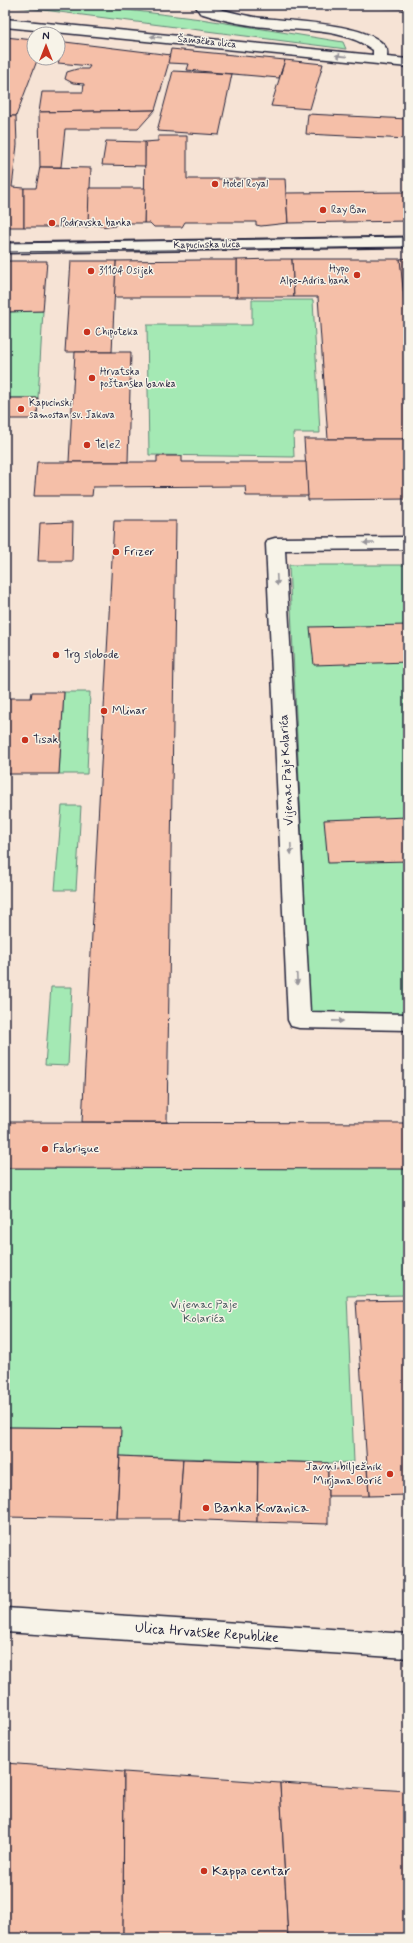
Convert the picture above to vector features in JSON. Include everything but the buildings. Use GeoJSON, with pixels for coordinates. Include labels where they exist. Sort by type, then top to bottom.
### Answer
{"type":"FeatureCollection","features":[{"type":"Feature","properties":{"kind":"street"},"geometry":{"type":"LineString","coordinates":[[202,5],[205,10],[223,16],[326,29],[362,37],[375,43],[380,49],[380,60]]}},
{"type":"Feature","properties":{"kind":"street","name":"Šamačka ulica"},"geometry":{"type":"LineString","coordinates":[[5,22],[408,63]]}},
{"type":"Feature","properties":{"kind":"street","name":"Kapucinska ulica"},"geometry":{"type":"LineString","coordinates":[[5,248],[408,242]]}},
{"type":"Feature","properties":{"kind":"street","name":"Vijenac Paje Kolarića"},"geometry":{"type":"LineString","coordinates":[[408,543],[275,544],[299,1020],[408,1022]]}},
{"type":"Feature","properties":{"kind":"street","name":"Ulica Hrvatske Republike"},"geometry":{"type":"LineString","coordinates":[[5,1620],[408,1646]]}},
{"type":"Feature","properties":{"kind":"shaded area"},"geometry":{"type":"Polygon","coordinates":[[[5,5],[408,5],[408,1938],[5,1938],[5,5]]]}},
{"type":"Feature","properties":{"kind":"green space"},"geometry":{"type":"Polygon","coordinates":[[[5,5],[87,5],[201,19],[343,42],[346,49],[5,5]]]}},
{"type":"Feature","properties":{"kind":"green space"},"geometry":{"type":"Polygon","coordinates":[[[252,300],[313,300],[320,433],[293,433],[294,457],[149,455],[147,325],[252,325],[252,300]]]}},
{"type":"Feature","properties":{"kind":"green space"},"geometry":{"type":"Polygon","coordinates":[[[43,311],[38,398],[5,398],[5,312],[43,311]]]}},
{"type":"Feature","properties":{"kind":"green space"},"geometry":{"type":"Polygon","coordinates":[[[289,565],[408,565],[408,1016],[310,1015],[289,565]]]}},
{"type":"Feature","properties":{"kind":"green space"},"geometry":{"type":"Polygon","coordinates":[[[64,692],[90,692],[87,774],[59,774],[64,692]]]}},
{"type":"Feature","properties":{"kind":"green space"},"geometry":{"type":"Polygon","coordinates":[[[62,806],[81,806],[76,890],[55,890],[62,806]]]}},
{"type":"Feature","properties":{"kind":"green space"},"geometry":{"type":"Polygon","coordinates":[[[51,987],[72,987],[68,1066],[45,1065],[51,987]]]}},
{"type":"Feature","properties":{"kind":"green space","name":"Vijenac Paje Kolarića"},"geometry":{"type":"Polygon","coordinates":[[[5,1168],[408,1169],[408,1295],[347,1296],[354,1462],[328,1463],[120,1456],[121,1428],[5,1427],[5,1168]]]}},
{"type":"Feature","properties":{"kind":"tram line"},"geometry":{"type":"LineString","coordinates":[[5,243],[408,237]]}},
{"type":"Feature","properties":{"kind":"tram line"},"geometry":{"type":"LineString","coordinates":[[5,252],[408,247]]}},
{"type":"Feature","properties":{"kind":"place","name":"Hotel Royal"},"geometry":{"type":"Point","coordinates":[215,184]}},
{"type":"Feature","properties":{"kind":"place","name":"Ray Ban"},"geometry":{"type":"Point","coordinates":[323,210]}},
{"type":"Feature","properties":{"kind":"place","name":"Podravska banka"},"geometry":{"type":"Point","coordinates":[52,223]}},
{"type":"Feature","properties":{"kind":"place","name":"31104 Osijek"},"geometry":{"type":"Point","coordinates":[91,271]}},
{"type":"Feature","properties":{"kind":"place","name":"Hypo Alpe-Adria bank"},"geometry":{"type":"Point","coordinates":[357,275]}},
{"type":"Feature","properties":{"kind":"place","name":"Chipoteka"},"geometry":{"type":"Point","coordinates":[87,332]}},
{"type":"Feature","properties":{"kind":"place","name":"Hrvatska poštanska banka"},"geometry":{"type":"Point","coordinates":[92,378]}},
{"type":"Feature","properties":{"kind":"place","name":"Kapucinski samostan sv. Jakova"},"geometry":{"type":"Point","coordinates":[21,409]}},
{"type":"Feature","properties":{"kind":"place","name":"Tele2"},"geometry":{"type":"Point","coordinates":[87,445]}},
{"type":"Feature","properties":{"kind":"place","name":"Frizer"},"geometry":{"type":"Point","coordinates":[116,552]}},
{"type":"Feature","properties":{"kind":"place","name":"Trg slobode"},"geometry":{"type":"Point","coordinates":[56,655]}},
{"type":"Feature","properties":{"kind":"place","name":"Mlinar"},"geometry":{"type":"Point","coordinates":[104,711]}},
{"type":"Feature","properties":{"kind":"place","name":"Tisak"},"geometry":{"type":"Point","coordinates":[25,740]}},
{"type":"Feature","properties":{"kind":"place","name":"Fabrique"},"geometry":{"type":"Point","coordinates":[45,1149]}},
{"type":"Feature","properties":{"kind":"place","name":"Javni bilježnik Mirjana Borić"},"geometry":{"type":"Point","coordinates":[390,1474]}},
{"type":"Feature","properties":{"kind":"place","name":"Banka Kovanica"},"geometry":{"type":"Point","coordinates":[206,1508]}},
{"type":"Feature","properties":{"kind":"place","name":"Kappa centar"},"geometry":{"type":"Point","coordinates":[204,1871]}}]}
